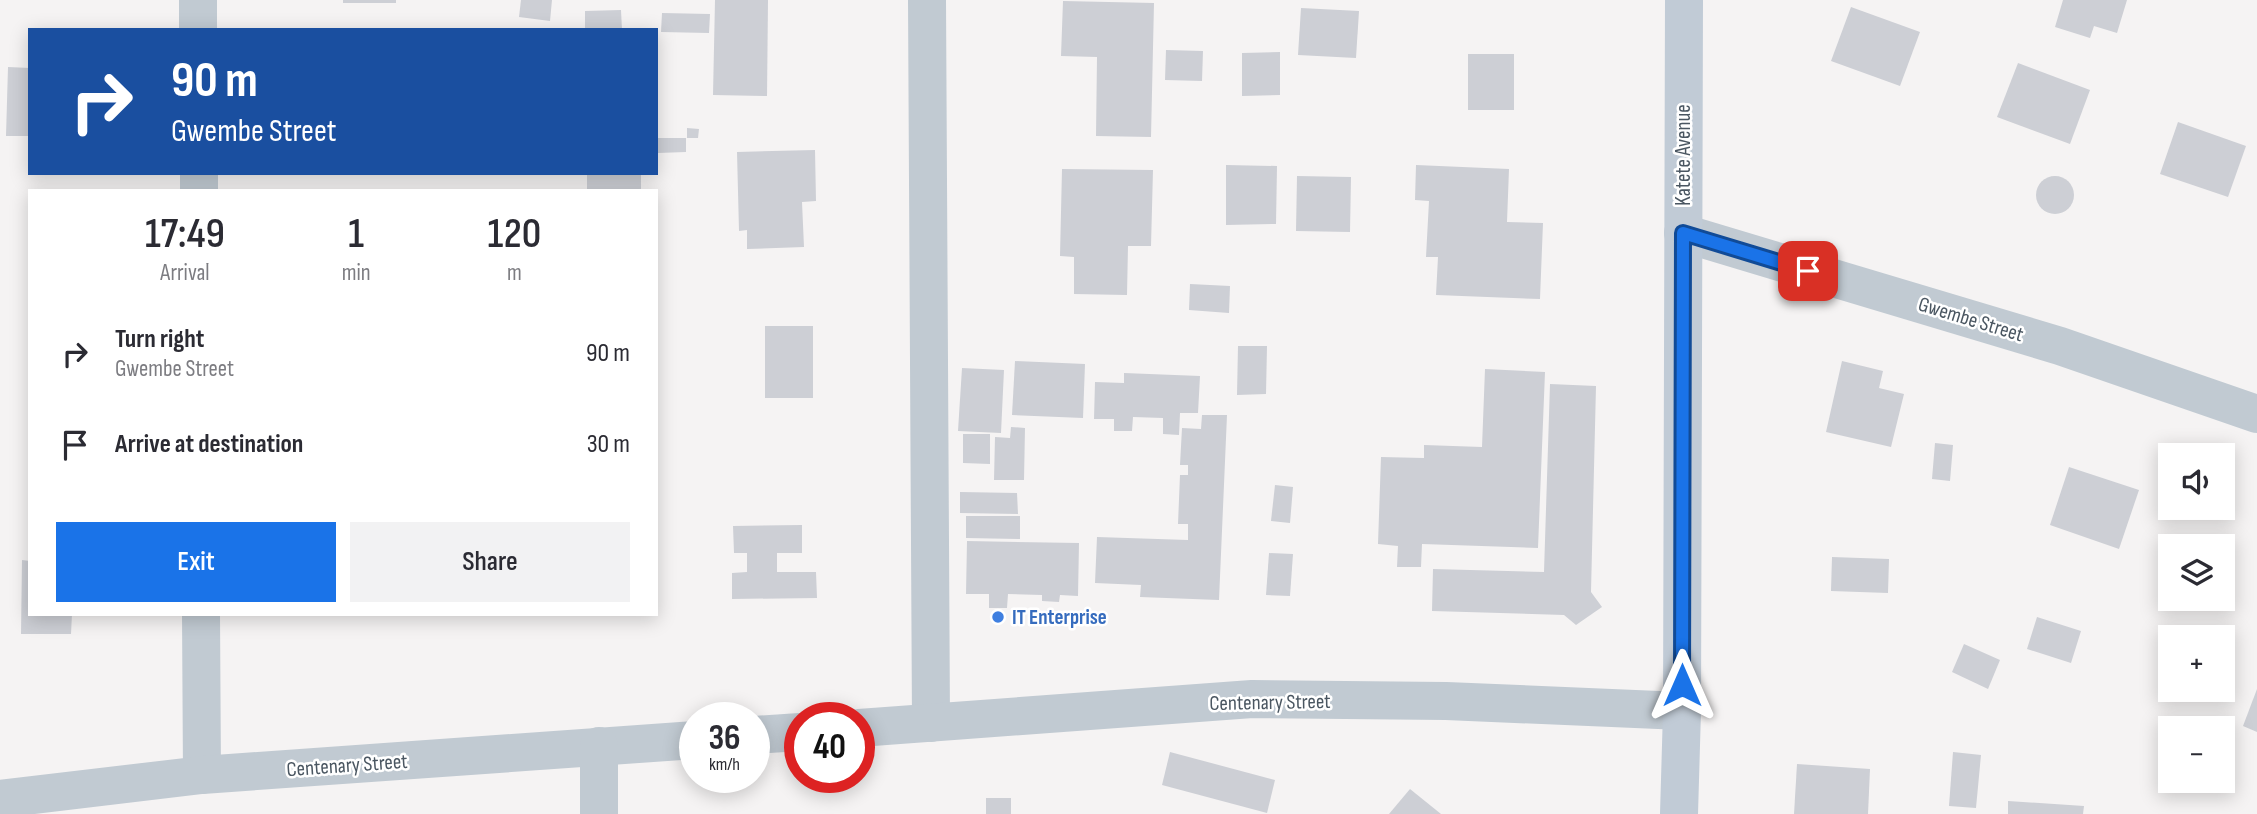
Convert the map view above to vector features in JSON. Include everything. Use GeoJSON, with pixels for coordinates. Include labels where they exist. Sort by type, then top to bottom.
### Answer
{"type":"FeatureCollection","features":[{"type":"Feature","properties":{"kind":"street"},"geometry":{"type":"LineString","coordinates":[[198,0],[198,28]]}},
{"type":"Feature","properties":{"kind":"street"},"geometry":{"type":"LineString","coordinates":[[927,0],[931,723]]}},
{"type":"Feature","properties":{"kind":"street","name":"Katete Avenue"},"geometry":{"type":"LineString","coordinates":[[1679,814],[1682,711],[1684,0]]}},
{"type":"Feature","properties":{"kind":"street","name":"Gwembe Street"},"geometry":{"type":"LineString","coordinates":[[1683,233],[2060,346],[2257,414]]}},
{"type":"Feature","properties":{"kind":"street"},"geometry":{"type":"LineString","coordinates":[[201,616],[202,775]]}},
{"type":"Feature","properties":{"kind":"street","name":"Centenary Street"},"geometry":{"type":"LineString","coordinates":[[875,727],[1252,699],[1446,701],[1682,711]]}},
{"type":"Feature","properties":{"kind":"street","name":"Centenary Street"},"geometry":{"type":"LineString","coordinates":[[0,799],[202,775],[679,741]]}},
{"type":"Feature","properties":{"kind":"street"},"geometry":{"type":"LineString","coordinates":[[599,746],[599,814]]}},
{"type":"Feature","properties":{"kind":"building"},"geometry":{"type":"Polygon","coordinates":[[[343,0],[396,0],[396,3],[343,3],[343,0]]]}},
{"type":"Feature","properties":{"kind":"building"},"geometry":{"type":"Polygon","coordinates":[[[521,0],[552,0],[550,21],[519,17],[521,0]]]}},
{"type":"Feature","properties":{"kind":"building"},"geometry":{"type":"Polygon","coordinates":[[[715,0],[768,0],[767,96],[713,95],[715,0]]]}},
{"type":"Feature","properties":{"kind":"building"},"geometry":{"type":"Polygon","coordinates":[[[2063,0],[2127,0],[2117,33],[2094,26],[2090,38],[2055,27],[2063,0]]]}},
{"type":"Feature","properties":{"kind":"building"},"geometry":{"type":"Polygon","coordinates":[[[1063,1],[1154,3],[1151,137],[1096,136],[1097,57],[1061,56],[1063,1]]]}},
{"type":"Feature","properties":{"kind":"building"},"geometry":{"type":"Polygon","coordinates":[[[1851,7],[1920,32],[1900,86],[1831,61],[1851,7]]]}},
{"type":"Feature","properties":{"kind":"building"},"geometry":{"type":"Polygon","coordinates":[[[1301,8],[1359,11],[1356,58],[1298,55],[1301,8]]]}},
{"type":"Feature","properties":{"kind":"building"},"geometry":{"type":"Polygon","coordinates":[[[621,10],[622,28],[585,28],[585,11],[621,10]]]}},
{"type":"Feature","properties":{"kind":"building"},"geometry":{"type":"Polygon","coordinates":[[[662,13],[710,14],[709,33],[661,32],[662,13]]]}},
{"type":"Feature","properties":{"kind":"building"},"geometry":{"type":"Polygon","coordinates":[[[1166,50],[1203,51],[1202,81],[1165,80],[1166,50]]]}},
{"type":"Feature","properties":{"kind":"building"},"geometry":{"type":"Polygon","coordinates":[[[1280,52],[1280,95],[1242,96],[1242,53],[1280,52]]]}},
{"type":"Feature","properties":{"kind":"building"},"geometry":{"type":"Polygon","coordinates":[[[1468,54],[1514,54],[1514,110],[1468,110],[1468,54]]]}},
{"type":"Feature","properties":{"kind":"building"},"geometry":{"type":"Polygon","coordinates":[[[2018,63],[2090,90],[2070,144],[1997,117],[2018,63]]]}},
{"type":"Feature","properties":{"kind":"building"},"geometry":{"type":"Polygon","coordinates":[[[8,67],[28,68],[28,136],[6,136],[8,67]]]}},
{"type":"Feature","properties":{"kind":"building"},"geometry":{"type":"Polygon","coordinates":[[[2178,122],[2246,146],[2228,197],[2160,174],[2178,122]]]}},
{"type":"Feature","properties":{"kind":"building"},"geometry":{"type":"Polygon","coordinates":[[[687,128],[699,129],[698,138],[687,138],[687,128]]]}},
{"type":"Feature","properties":{"kind":"building"},"geometry":{"type":"Polygon","coordinates":[[[658,138],[686,138],[686,152],[658,153],[658,138]]]}},
{"type":"Feature","properties":{"kind":"building"},"geometry":{"type":"Polygon","coordinates":[[[815,150],[816,201],[802,202],[804,247],[747,249],[747,230],[739,231],[737,152],[815,150]]]}},
{"type":"Feature","properties":{"kind":"building"},"geometry":{"type":"Polygon","coordinates":[[[1226,165],[1277,166],[1276,224],[1226,225],[1226,165]]]}},
{"type":"Feature","properties":{"kind":"building"},"geometry":{"type":"Polygon","coordinates":[[[1416,165],[1509,169],[1507,222],[1543,223],[1540,299],[1436,295],[1438,257],[1426,257],[1429,201],[1415,200],[1416,165]]]}},
{"type":"Feature","properties":{"kind":"building"},"geometry":{"type":"Polygon","coordinates":[[[1062,169],[1153,170],[1151,246],[1128,246],[1127,295],[1074,294],[1074,257],[1060,256],[1062,169]]]}},
{"type":"Feature","properties":{"kind":"building"},"geometry":{"type":"Polygon","coordinates":[[[587,175],[641,175],[641,189],[587,189],[587,175]]]}},
{"type":"Feature","properties":{"kind":"building"},"geometry":{"type":"Polygon","coordinates":[[[1297,176],[1351,177],[1350,232],[1296,231],[1297,176]]]}},
{"type":"Feature","properties":{"kind":"building"},"geometry":{"type":"Polygon","coordinates":[[[2055,176],[2068,182],[2074,195],[2068,208],[2055,214],[2042,208],[2036,195],[2042,182],[2055,176]]]}},
{"type":"Feature","properties":{"kind":"building"},"geometry":{"type":"Polygon","coordinates":[[[1190,284],[1230,286],[1229,313],[1189,310],[1190,284]]]}},
{"type":"Feature","properties":{"kind":"building"},"geometry":{"type":"Polygon","coordinates":[[[765,326],[813,326],[813,398],[765,398],[765,326]]]}},
{"type":"Feature","properties":{"kind":"building"},"geometry":{"type":"Polygon","coordinates":[[[1238,346],[1267,346],[1266,394],[1237,395],[1238,346]]]}},
{"type":"Feature","properties":{"kind":"building"},"geometry":{"type":"Polygon","coordinates":[[[1015,361],[1085,364],[1083,418],[1012,415],[1015,361]]]}},
{"type":"Feature","properties":{"kind":"building"},"geometry":{"type":"Polygon","coordinates":[[[1842,361],[1883,371],[1879,388],[1904,394],[1891,447],[1826,432],[1842,361]]]}},
{"type":"Feature","properties":{"kind":"building"},"geometry":{"type":"Polygon","coordinates":[[[962,368],[1004,370],[1001,433],[958,431],[962,368]]]}},
{"type":"Feature","properties":{"kind":"building"},"geometry":{"type":"Polygon","coordinates":[[[1485,369],[1545,372],[1538,548],[1422,544],[1421,567],[1397,567],[1398,546],[1378,544],[1381,457],[1424,458],[1424,445],[1482,447],[1485,369]]]}},
{"type":"Feature","properties":{"kind":"building"},"geometry":{"type":"Polygon","coordinates":[[[1124,373],[1200,376],[1198,413],[1180,413],[1179,435],[1163,434],[1163,418],[1133,417],[1132,431],[1114,431],[1114,419],[1094,419],[1095,382],[1124,383],[1124,373]]]}},
{"type":"Feature","properties":{"kind":"building"},"geometry":{"type":"Polygon","coordinates":[[[1550,384],[1596,386],[1591,592],[1602,607],[1576,625],[1564,615],[1432,611],[1433,569],[1544,572],[1550,384]]]}},
{"type":"Feature","properties":{"kind":"building"},"geometry":{"type":"Polygon","coordinates":[[[1202,415],[1227,415],[1219,600],[1140,597],[1141,585],[1095,583],[1097,537],[1188,540],[1188,524],[1178,524],[1180,475],[1188,475],[1188,465],[1180,465],[1182,428],[1201,429],[1202,415]]]}},
{"type":"Feature","properties":{"kind":"building"},"geometry":{"type":"Polygon","coordinates":[[[1011,427],[1025,428],[1024,480],[994,480],[995,437],[1010,438],[1011,427]]]}},
{"type":"Feature","properties":{"kind":"building"},"geometry":{"type":"Polygon","coordinates":[[[963,434],[990,434],[990,464],[963,463],[963,434]]]}},
{"type":"Feature","properties":{"kind":"building"},"geometry":{"type":"Polygon","coordinates":[[[1935,443],[1953,445],[1950,481],[1932,479],[1935,443]]]}},
{"type":"Feature","properties":{"kind":"building"},"geometry":{"type":"Polygon","coordinates":[[[2069,467],[2139,490],[2119,549],[2050,525],[2069,467]]]}},
{"type":"Feature","properties":{"kind":"building"},"geometry":{"type":"Polygon","coordinates":[[[1275,485],[1293,487],[1290,523],[1271,521],[1275,485]]]}},
{"type":"Feature","properties":{"kind":"building"},"geometry":{"type":"Polygon","coordinates":[[[960,492],[1017,493],[1018,514],[960,513],[960,492]]]}},
{"type":"Feature","properties":{"kind":"building"},"geometry":{"type":"Polygon","coordinates":[[[966,516],[1020,516],[1020,539],[966,538],[966,516]]]}},
{"type":"Feature","properties":{"kind":"building"},"geometry":{"type":"Polygon","coordinates":[[[802,525],[802,553],[777,553],[777,572],[816,572],[817,598],[732,599],[732,573],[747,572],[747,553],[734,553],[733,526],[802,525]]]}},
{"type":"Feature","properties":{"kind":"building"},"geometry":{"type":"Polygon","coordinates":[[[967,541],[1079,543],[1078,596],[1060,595],[1059,602],[1042,601],[1042,595],[1008,594],[1007,608],[989,608],[989,594],[966,594],[967,541]]]}},
{"type":"Feature","properties":{"kind":"building"},"geometry":{"type":"Polygon","coordinates":[[[1269,553],[1293,554],[1290,596],[1266,595],[1269,553]]]}},
{"type":"Feature","properties":{"kind":"building"},"geometry":{"type":"Polygon","coordinates":[[[1832,557],[1889,559],[1888,593],[1831,591],[1832,557]]]}},
{"type":"Feature","properties":{"kind":"building"},"geometry":{"type":"Polygon","coordinates":[[[22,560],[28,561],[28,616],[72,616],[71,634],[21,634],[22,560]]]}},
{"type":"Feature","properties":{"kind":"building"},"geometry":{"type":"Polygon","coordinates":[[[2037,617],[2081,631],[2071,663],[2027,649],[2037,617]]]}},
{"type":"Feature","properties":{"kind":"building"},"geometry":{"type":"Polygon","coordinates":[[[1964,644],[2000,660],[1988,689],[1952,672],[1964,644]]]}},
{"type":"Feature","properties":{"kind":"building"},"geometry":{"type":"Polygon","coordinates":[[[2257,689],[2257,732],[2243,726],[2257,689]]]}},
{"type":"Feature","properties":{"kind":"building"},"geometry":{"type":"Polygon","coordinates":[[[1170,752],[1275,780],[1267,813],[1162,785],[1170,752]]]}},
{"type":"Feature","properties":{"kind":"building"},"geometry":{"type":"Polygon","coordinates":[[[1953,752],[1981,755],[1976,808],[1949,806],[1953,752]]]}},
{"type":"Feature","properties":{"kind":"building"},"geometry":{"type":"Polygon","coordinates":[[[1797,764],[1870,769],[1868,814],[1794,814],[1797,764]]]}},
{"type":"Feature","properties":{"kind":"building"},"geometry":{"type":"Polygon","coordinates":[[[1410,789],[1441,814],[1389,814],[1410,789]]]}},
{"type":"Feature","properties":{"kind":"building"},"geometry":{"type":"Polygon","coordinates":[[[986,798],[1011,798],[1011,814],[986,814],[986,798]]]}},
{"type":"Feature","properties":{"kind":"building"},"geometry":{"type":"Polygon","coordinates":[[[2008,801],[2084,806],[2083,814],[2008,814],[2008,801]]]}},
{"type":"Feature","properties":{"kind":"place","name":"IT Enterprise"},"geometry":{"type":"Point","coordinates":[998,617]}},
{"type":"Feature","properties":{"kind":"route"},"geometry":{"type":"LineString","coordinates":[[1682,685],[1683,233],[1808,271]]}}]}
